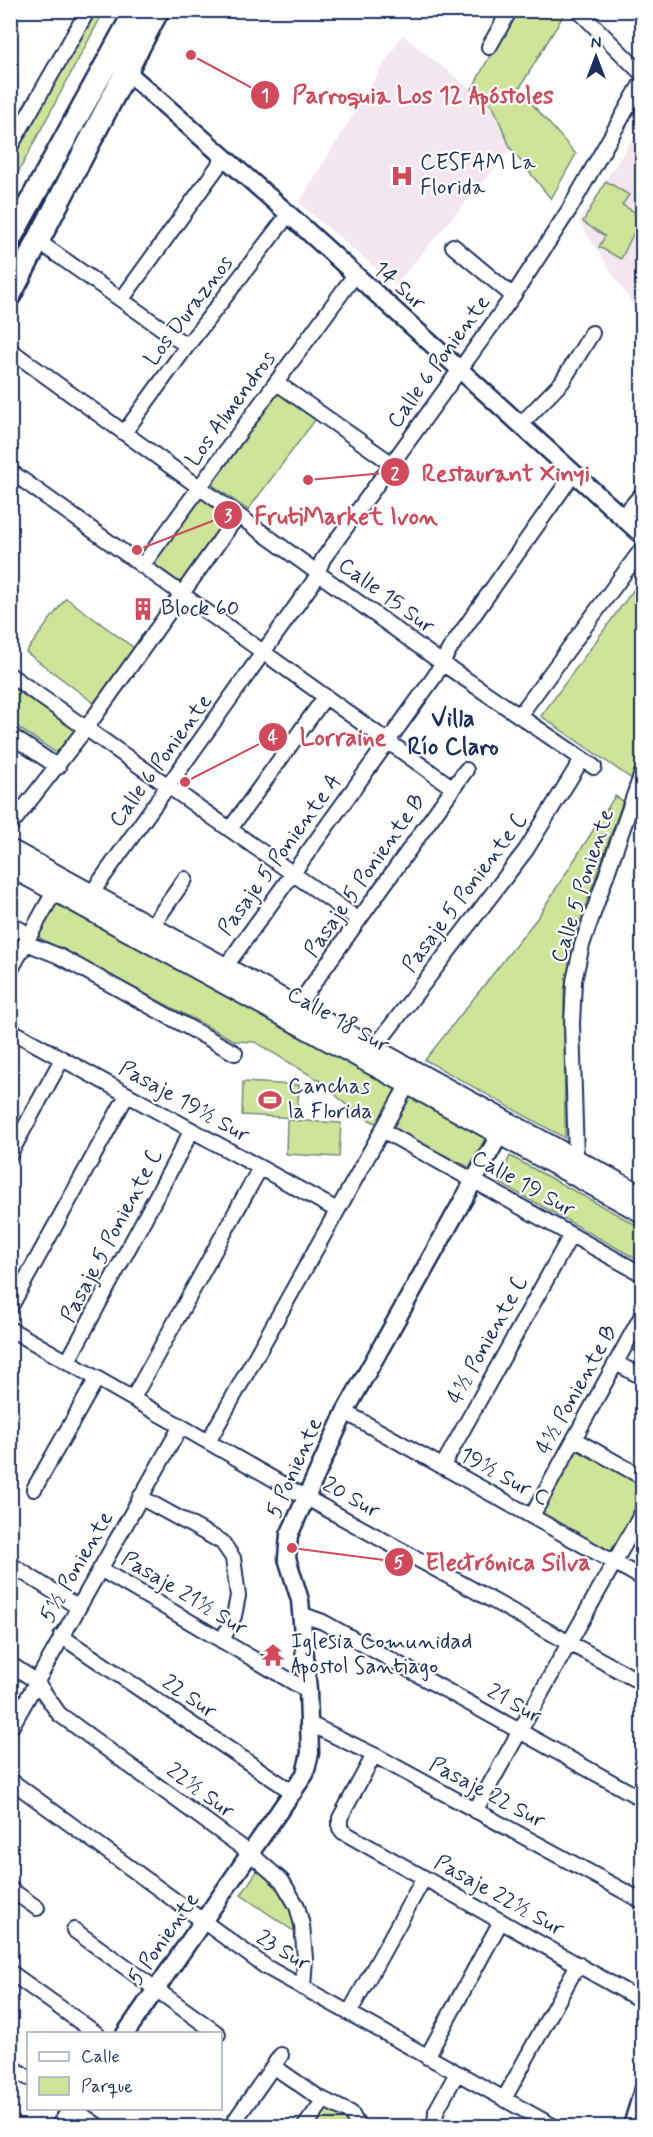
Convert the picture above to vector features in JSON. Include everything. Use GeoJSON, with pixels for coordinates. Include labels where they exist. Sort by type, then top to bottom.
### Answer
{"type":"FeatureCollection","features":[{"type":"Feature","properties":{"kind":"main road"},"geometry":{"type":"LineString","coordinates":[[10,295],[39,242],[119,65],[136,10]]}},
{"type":"Feature","properties":{"kind":"main road"},"geometry":{"type":"LineString","coordinates":[[10,239],[119,65],[158,10]]}},
{"type":"Feature","properties":{"kind":"main road","name":"Calle 18 Sur"},"geometry":{"type":"LineString","coordinates":[[10,849],[58,884],[407,1086],[576,1158],[642,1195]]}},
{"type":"Feature","properties":{"kind":"main road","name":"Calle 18 Sur"},"geometry":{"type":"LineString","coordinates":[[10,867],[91,894],[375,1047],[416,1070],[642,1213]]}},
{"type":"Feature","properties":{"kind":"street"},"geometry":{"type":"LineString","coordinates":[[11,145],[88,10]]}},
{"type":"Feature","properties":{"kind":"street"},"geometry":{"type":"LineString","coordinates":[[489,47],[510,10]]}},
{"type":"Feature","properties":{"kind":"street"},"geometry":{"type":"LineString","coordinates":[[578,10],[642,74]]}},
{"type":"Feature","properties":{"kind":"street","name":"14 Sur"},"geometry":{"type":"LineString","coordinates":[[119,65],[642,535]]}},
{"type":"Feature","properties":{"kind":"street","name":"Calle 6 Poniente"},"geometry":{"type":"LineString","coordinates":[[91,894],[263,654],[318,572],[323,559],[513,296],[569,210],[642,82]]}},
{"type":"Feature","properties":{"kind":"street"},"geometry":{"type":"LineString","coordinates":[[122,299],[224,158]]}},
{"type":"Feature","properties":{"kind":"street","name":"Los Duraznos"},"geometry":{"type":"LineString","coordinates":[[124,433],[187,346],[288,215]]}},
{"type":"Feature","properties":{"kind":"street"},"geometry":{"type":"LineString","coordinates":[[39,242],[187,346]]}},
{"type":"Feature","properties":{"kind":"street"},"geometry":{"type":"LineString","coordinates":[[453,246],[513,296]]}},
{"type":"Feature","properties":{"kind":"street","name":"Los Almendros"},"geometry":{"type":"LineString","coordinates":[[142,566],[354,276]]}},
{"type":"Feature","properties":{"kind":"street"},"geometry":{"type":"LineString","coordinates":[[520,425],[562,382],[592,333]]}},
{"type":"Feature","properties":{"kind":"street","name":"Calle 15 Sur"},"geometry":{"type":"LineString","coordinates":[[10,350],[442,663],[588,763]]}},
{"type":"Feature","properties":{"kind":"street"},"geometry":{"type":"LineString","coordinates":[[277,383],[391,463]]}},
{"type":"Feature","properties":{"kind":"street"},"geometry":{"type":"LineString","coordinates":[[10,471],[453,788]]}},
{"type":"Feature","properties":{"kind":"street","name":"Pasaje 5 Poniente A"},"geometry":{"type":"LineString","coordinates":[[226,966],[387,742],[574,473]]}},
{"type":"Feature","properties":{"kind":"street"},"geometry":{"type":"LineString","coordinates":[[622,517],[642,494]]}},
{"type":"Feature","properties":{"kind":"street"},"geometry":{"type":"LineString","coordinates":[[10,826],[87,728],[238,515]]}},
{"type":"Feature","properties":{"kind":"street"},"geometry":{"type":"LineString","coordinates":[[519,716],[642,549]]}},
{"type":"Feature","properties":{"kind":"street"},"geometry":{"type":"LineString","coordinates":[[10,675],[359,920]]}},
{"type":"Feature","properties":{"kind":"street"},"geometry":{"type":"LineString","coordinates":[[230,829],[325,697]]}},
{"type":"Feature","properties":{"kind":"street"},"geometry":{"type":"LineString","coordinates":[[10,735],[58,766]]}},
{"type":"Feature","properties":{"kind":"street","name":"Pasaje 5 Poniente C"},"geometry":{"type":"LineString","coordinates":[[375,1047],[526,850],[588,763]]}},
{"type":"Feature","properties":{"kind":"street","name":"Pasaje 5 Poniente B"},"geometry":{"type":"LineString","coordinates":[[298,1005],[466,770]]}},
{"type":"Feature","properties":{"kind":"street","name":"Calle 5 Poniente"},"geometry":{"type":"LineString","coordinates":[[576,1158],[572,1017],[574,981],[582,945],[638,799],[642,773]]}},
{"type":"Feature","properties":{"kind":"street"},"geometry":{"type":"LineString","coordinates":[[152,926],[185,879]]}},
{"type":"Feature","properties":{"kind":"street"},"geometry":{"type":"LineString","coordinates":[[10,971],[58,884]]}},
{"type":"Feature","properties":{"kind":"street"},"geometry":{"type":"LineString","coordinates":[[10,924],[28,939],[235,1053]]}},
{"type":"Feature","properties":{"kind":"street","name":"Pasaje 19½ Sur"},"geometry":{"type":"LineString","coordinates":[[10,1030],[337,1210]]}},
{"type":"Feature","properties":{"kind":"street"},"geometry":{"type":"LineString","coordinates":[[10,1154],[62,1059]]}},
{"type":"Feature","properties":{"kind":"street"},"geometry":{"type":"LineString","coordinates":[[208,1442],[416,1070]]}},
{"type":"Feature","properties":{"kind":"street"},"geometry":{"type":"LineString","coordinates":[[10,1308],[127,1095]]}},
{"type":"Feature","properties":{"kind":"street","name":"5 Poniente"},"geometry":{"type":"LineString","coordinates":[[126,2032],[294,1792],[308,1767],[310,1724],[300,1600],[287,1558],[287,1545],[292,1524],[345,1412],[503,1127]]}},
{"type":"Feature","properties":{"kind":"street","name":"Pasaje 5 Poniente C"},"geometry":{"type":"LineString","coordinates":[[68,1361],[192,1130]]}},
{"type":"Feature","properties":{"kind":"street","name":"Calle 19 Sur"},"geometry":{"type":"LineString","coordinates":[[382,1130],[642,1274]]}},
{"type":"Feature","properties":{"kind":"street"},"geometry":{"type":"LineString","coordinates":[[133,1398],[260,1168]]}},
{"type":"Feature","properties":{"kind":"street","name":"4½ Poniente C"},"geometry":{"type":"LineString","coordinates":[[442,1467],[571,1235]]}},
{"type":"Feature","properties":{"kind":"street","name":"4½ Poniente B"},"geometry":{"type":"LineString","coordinates":[[532,1516],[642,1314]]}},
{"type":"Feature","properties":{"kind":"street","name":"20 Sur"},"geometry":{"type":"LineString","coordinates":[[10,1329],[305,1497],[642,1683]]}},
{"type":"Feature","properties":{"kind":"street"},"geometry":{"type":"LineString","coordinates":[[616,1363],[642,1377]]}},
{"type":"Feature","properties":{"kind":"street"},"geometry":{"type":"LineString","coordinates":[[34,1489],[97,1378]]}},
{"type":"Feature","properties":{"kind":"street","name":"19½ Sur C"},"geometry":{"type":"LineString","coordinates":[[345,1412],[642,1578]]}},
{"type":"Feature","properties":{"kind":"street","name":"5½ Poniente"},"geometry":{"type":"LineString","coordinates":[[10,1730],[181,1426]]}},
{"type":"Feature","properties":{"kind":"street"},"geometry":{"type":"LineString","coordinates":[[574,1439],[642,1477]]}},
{"type":"Feature","properties":{"kind":"street"},"geometry":{"type":"LineString","coordinates":[[140,1497],[222,1542],[230,1552],[238,1603],[222,1641]]}},
{"type":"Feature","properties":{"kind":"street"},"geometry":{"type":"LineString","coordinates":[[476,1810],[642,1513]]}},
{"type":"Feature","properties":{"kind":"street"},"geometry":{"type":"LineString","coordinates":[[10,1563],[78,1607]]}},
{"type":"Feature","properties":{"kind":"street","name":"Pasaje 21½ Sur"},"geometry":{"type":"LineString","coordinates":[[100,1569],[308,1691]]}},
{"type":"Feature","properties":{"kind":"street","name":"21 Sur"},"geometry":{"type":"LineString","coordinates":[[301,1614],[323,1622],[642,1799]]}},
{"type":"Feature","properties":{"kind":"street","name":"22 Sur"},"geometry":{"type":"LineString","coordinates":[[61,1636],[294,1792]]}},
{"type":"Feature","properties":{"kind":"street","name":"22½ Sur"},"geometry":{"type":"LineString","coordinates":[[10,1664],[36,1681],[60,1714],[251,1854],[282,1881],[297,1906],[304,1940],[303,1988]]}},
{"type":"Feature","properties":{"kind":"street","name":"Pasaje 22 Sur"},"geometry":{"type":"LineString","coordinates":[[310,1724],[374,1755],[642,1901]]}},
{"type":"Feature","properties":{"kind":"street","name":"Pasaje 22½ Sur"},"geometry":{"type":"LineString","coordinates":[[374,1755],[339,1823],[343,1832],[642,2001]]}},
{"type":"Feature","properties":{"kind":"street","name":"23 Sur"},"geometry":{"type":"LineString","coordinates":[[10,1780],[266,1967],[553,2127]]}},
{"type":"Feature","properties":{"kind":"street"},"geometry":{"type":"LineString","coordinates":[[349,2013],[424,1878]]}},
{"type":"Feature","properties":{"kind":"street"},"geometry":{"type":"LineString","coordinates":[[10,1889],[37,1908]]}},
{"type":"Feature","properties":{"kind":"street"},"geometry":{"type":"LineString","coordinates":[[427,2057],[501,1921]]}},
{"type":"Feature","properties":{"kind":"street"},"geometry":{"type":"LineString","coordinates":[[74,1930],[216,2032]]}},
{"type":"Feature","properties":{"kind":"street"},"geometry":{"type":"LineString","coordinates":[[504,2099],[578,1964]]}},
{"type":"Feature","properties":{"kind":"street"},"geometry":{"type":"LineString","coordinates":[[10,1972],[93,2032]]}},
{"type":"Feature","properties":{"kind":"street"},"geometry":{"type":"LineString","coordinates":[[231,2127],[277,2060],[324,2100],[351,2113],[358,2127]]}},
{"type":"Feature","properties":{"kind":"street"},"geometry":{"type":"LineString","coordinates":[[10,2065],[27,2077]]}},
{"type":"Feature","properties":{"kind":"street"},"geometry":{"type":"LineString","coordinates":[[435,2127],[436,2111],[457,2073]]}},
{"type":"Feature","properties":{"kind":"street"},"geometry":{"type":"LineString","coordinates":[[632,2127],[642,2093]]}},
{"type":"Feature","properties":{"kind":"street"},"geometry":{"type":"LineString","coordinates":[[305,2127],[324,2100]]}},
{"type":"Feature","properties":{"kind":"street"},"geometry":{"type":"LineString","coordinates":[[60,2127],[71,2110]]}},
{"type":"Feature","properties":{"kind":"street"},"geometry":{"type":"LineString","coordinates":[[73,2110],[98,2127]]}},
{"type":"Feature","properties":{"kind":"shaded area","name":"CESFAM La Florida"},"geometry":{"type":"Polygon","coordinates":[[[402,35],[493,106],[511,149],[395,285],[299,203],[402,35]]]}},
{"type":"Feature","properties":{"kind":"shaded area"},"geometry":{"type":"Polygon","coordinates":[[[642,124],[642,319],[579,222],[642,124]]]}},
{"type":"Feature","properties":{"kind":"green space"},"geometry":{"type":"Polygon","coordinates":[[[91,11],[104,11],[11,186],[11,152],[91,11]]]}},
{"type":"Feature","properties":{"kind":"green space"},"geometry":{"type":"Polygon","coordinates":[[[514,11],[566,11],[519,89],[576,154],[551,199],[511,149],[493,106],[472,89],[514,11]]]}},
{"type":"Feature","properties":{"kind":"green space"},"geometry":{"type":"Polygon","coordinates":[[[606,181],[629,195],[622,205],[642,216],[621,259],[599,247],[605,236],[583,222],[606,181]]]}},
{"type":"Feature","properties":{"kind":"green space"},"geometry":{"type":"Polygon","coordinates":[[[278,388],[318,416],[248,510],[210,483],[278,388]]]}},
{"type":"Feature","properties":{"kind":"green space"},"geometry":{"type":"Polygon","coordinates":[[[199,495],[233,518],[182,589],[148,566],[199,495]]]}},
{"type":"Feature","properties":{"kind":"green space"},"geometry":{"type":"Polygon","coordinates":[[[642,578],[642,750],[632,779],[541,716],[642,578]]]}},
{"type":"Feature","properties":{"kind":"green space"},"geometry":{"type":"Polygon","coordinates":[[[66,598],[134,648],[94,703],[26,652],[66,598]]]}},
{"type":"Feature","properties":{"kind":"green space"},"geometry":{"type":"Polygon","coordinates":[[[10,686],[75,729],[58,754],[11,723],[10,686]]]}},
{"type":"Feature","properties":{"kind":"green space"},"geometry":{"type":"Polygon","coordinates":[[[615,796],[623,801],[574,938],[564,992],[565,1138],[425,1060],[538,917],[615,796]]]}},
{"type":"Feature","properties":{"kind":"green space"},"geometry":{"type":"Polygon","coordinates":[[[56,900],[486,1137],[469,1167],[355,1113],[322,1082],[255,1042],[235,1041],[36,936],[56,900]]]}},
{"type":"Feature","properties":{"kind":"green space","name":"Canchas la Florida"},"geometry":{"type":"Polygon","coordinates":[[[243,1082],[299,1085],[297,1118],[242,1115],[243,1082]]]}},
{"type":"Feature","properties":{"kind":"green space","name":"Canchas la Florida"},"geometry":{"type":"Polygon","coordinates":[[[287,1120],[341,1123],[339,1157],[286,1154],[287,1120]]]}},
{"type":"Feature","properties":{"kind":"green space"},"geometry":{"type":"Polygon","coordinates":[[[510,1156],[642,1228],[642,1262],[498,1182],[510,1156]]]}},
{"type":"Feature","properties":{"kind":"green space"},"geometry":{"type":"Polygon","coordinates":[[[577,1441],[642,1477],[642,1510],[617,1557],[537,1512],[577,1441]]]}},
{"type":"Feature","properties":{"kind":"green space"},"geometry":{"type":"Polygon","coordinates":[[[259,1868],[280,1884],[296,1905],[298,1934],[241,1895],[259,1868]]]}},
{"type":"Feature","properties":{"kind":"green space"},"geometry":{"type":"Polygon","coordinates":[[[327,2106],[349,2120],[350,2126],[314,2126],[327,2106]]]}},
{"type":"Feature","properties":{"kind":"place","name":"Parroquia Los 12 Apóstoles"},"geometry":{"type":"Point","coordinates":[191,55]}},
{"type":"Feature","properties":{"kind":"place","name":"CESFAM La Florida"},"geometry":{"type":"Point","coordinates":[402,176]}},
{"type":"Feature","properties":{"kind":"place","name":"Restaurant Xinyi"},"geometry":{"type":"Point","coordinates":[308,480]}},
{"type":"Feature","properties":{"kind":"place","name":"FrutiMarket Ivon"},"geometry":{"type":"Point","coordinates":[137,550]}},
{"type":"Feature","properties":{"kind":"place","name":"Block 60"},"geometry":{"type":"Point","coordinates":[143,609]}},
{"type":"Feature","properties":{"kind":"place","name":"Lorraine"},"geometry":{"type":"Point","coordinates":[185,782]}},
{"type":"Feature","properties":{"kind":"place","name":"Canchas la Florida"},"geometry":{"type":"Point","coordinates":[270,1100]}},
{"type":"Feature","properties":{"kind":"place","name":"Electrónica Silva"},"geometry":{"type":"Point","coordinates":[292,1548]}},
{"type":"Feature","properties":{"kind":"place","name":"Iglesia Comunidad Apostol Santiago"},"geometry":{"type":"Point","coordinates":[273,1655]}},
{"type":"Feature","properties":{"kind":"district","name":"Villa Río Claro"},"geometry":{"type":"Point","coordinates":[453,733]}}]}
